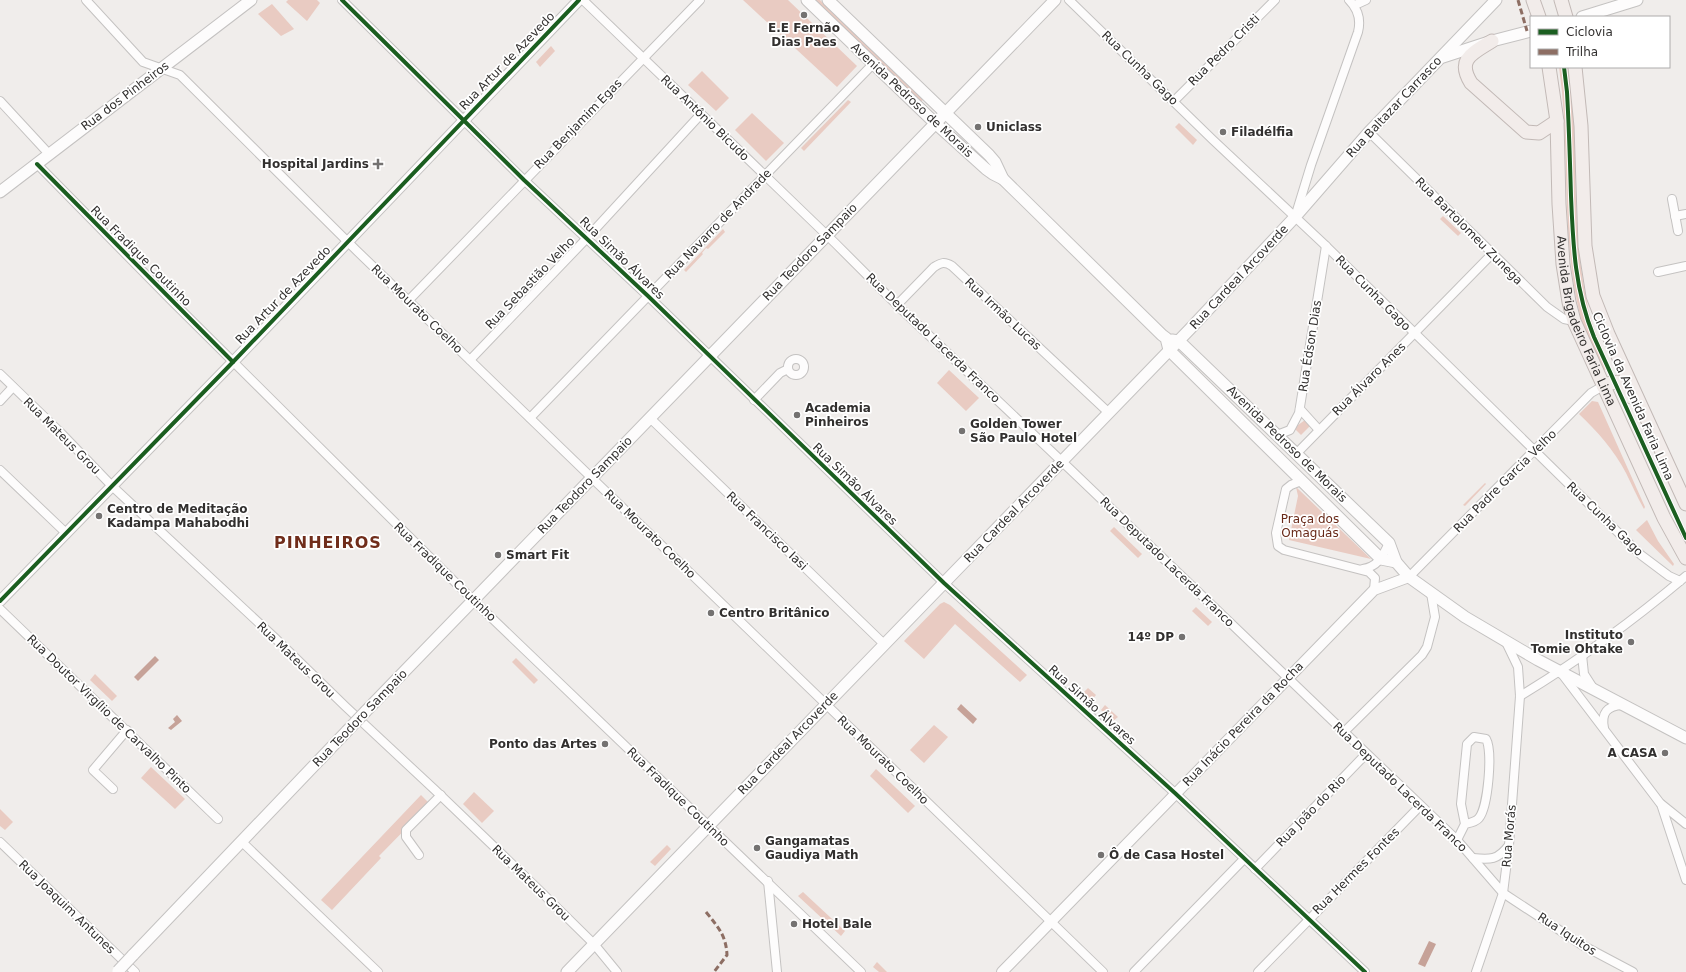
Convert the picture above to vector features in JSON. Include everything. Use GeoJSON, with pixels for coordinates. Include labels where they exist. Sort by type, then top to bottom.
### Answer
{"type":"FeatureCollection","features":[{"type":"Feature","properties":{"kind":"highway"},"geometry":{"type":"LineString","coordinates":[[1534,0],[1538,16]]}},
{"type":"Feature","properties":{"kind":"highway"},"geometry":{"type":"LineString","coordinates":[[1561,0],[1566,16]]}},
{"type":"Feature","properties":{"kind":"highway"},"geometry":{"type":"LineString","coordinates":[[1492,41],[1467,59],[1465,73],[1471,83],[1526,132],[1533,134],[1539,133],[1557,121]]}},
{"type":"Feature","properties":{"kind":"highway","name":"Avenida Brigadeiro Faria Lima"},"geometry":{"type":"LineString","coordinates":[[1549,68],[1557,121],[1559,204],[1564,264],[1569,302],[1574,321],[1664,518],[1686,558]]}},
{"type":"Feature","properties":{"kind":"highway","name":"Avenida Brigadeiro Faria Lima"},"geometry":{"type":"LineString","coordinates":[[1575,68],[1580,119],[1585,246],[1594,296],[1608,334],[1686,503]]}},
{"type":"Feature","properties":{"kind":"highway"},"geometry":{"type":"LineString","coordinates":[[1603,386],[1614,381],[1620,382],[1626,387],[1675,494],[1686,503]]}},
{"type":"Feature","properties":{"kind":"main road","name":"Rua dos Pinheiros"},"geometry":{"type":"LineString","coordinates":[[0,192],[160,68],[251,0]]}},
{"type":"Feature","properties":{"kind":"main road","name":"Avenida Pedroso de Morais"},"geometry":{"type":"LineString","coordinates":[[807,0],[935,123],[986,169],[1004,179]]}},
{"type":"Feature","properties":{"kind":"main road","name":"Avenida Pedroso de Morais"},"geometry":{"type":"LineString","coordinates":[[828,0],[989,155],[995,162],[1004,179],[1166,338],[1178,341],[1390,543],[1396,562],[1409,577],[1465,617],[1506,642],[1686,738]]}},
{"type":"Feature","properties":{"kind":"main road","name":"Rua Teodoro Sampaio"},"geometry":{"type":"LineString","coordinates":[[118,971],[366,711],[1055,0]]}},
{"type":"Feature","properties":{"kind":"main road","name":"Rua Baltazar Carrasco"},"geometry":{"type":"LineString","coordinates":[[1295,217],[1369,132],[1496,0]]}},
{"type":"Feature","properties":{"kind":"main road"},"geometry":{"type":"LineString","coordinates":[[1585,16],[1637,0]]}},
{"type":"Feature","properties":{"kind":"main road"},"geometry":{"type":"LineString","coordinates":[[1441,58],[1492,41],[1530,31]]}},
{"type":"Feature","properties":{"kind":"main road","name":"Rua Cardeal Arcoverde"},"geometry":{"type":"LineString","coordinates":[[567,972],[1178,341],[1295,217]]}},
{"type":"Feature","properties":{"kind":"main road"},"geometry":{"type":"LineString","coordinates":[[1166,338],[1169,350]]}},
{"type":"Feature","properties":{"kind":"main road","name":"Avenida Pedroso de Morais"},"geometry":{"type":"LineString","coordinates":[[1169,350],[1381,559]]}},
{"type":"Feature","properties":{"kind":"main road"},"geometry":{"type":"LineString","coordinates":[[1381,559],[1396,562]]}},
{"type":"Feature","properties":{"kind":"street","name":"Rua Mourato Coelho"},"geometry":{"type":"LineString","coordinates":[[86,0],[143,62],[180,75],[408,301],[1103,972]]}},
{"type":"Feature","properties":{"kind":"street","name":"Rua Simão Álvares"},"geometry":{"type":"LineString","coordinates":[[342,0],[524,180],[648,296],[944,583],[1176,794],[1365,972]]}},
{"type":"Feature","properties":{"kind":"street","name":"Rua Artur de Azevedo"},"geometry":{"type":"LineString","coordinates":[[0,601],[233,362],[580,0]]}},
{"type":"Feature","properties":{"kind":"street","name":"Rua Antônio Bicudo"},"geometry":{"type":"LineString","coordinates":[[583,0],[827,235]]}},
{"type":"Feature","properties":{"kind":"street","name":"Rua Benjamim Egas"},"geometry":{"type":"LineString","coordinates":[[408,301],[700,0]]}},
{"type":"Feature","properties":{"kind":"street","name":"Rua Cunha Gago"},"geometry":{"type":"LineString","coordinates":[[1069,0],[1213,140],[1326,246],[1641,555],[1669,576],[1683,578]]}},
{"type":"Feature","properties":{"kind":"street","name":"Rua Pedro Cristi"},"geometry":{"type":"LineString","coordinates":[[1174,101],[1275,0]]}},
{"type":"Feature","properties":{"kind":"street","name":"Rua Cardeal Arcoverde"},"geometry":{"type":"LineString","coordinates":[[1295,217],[1311,165],[1358,32],[1360,22],[1352,2],[1366,0]]}},
{"type":"Feature","properties":{"kind":"street","name":"Rua Navarro de Andrade"},"geometry":{"type":"LineString","coordinates":[[530,418],[873,64]]}},
{"type":"Feature","properties":{"kind":"street"},"geometry":{"type":"LineString","coordinates":[[0,101],[49,154]]}},
{"type":"Feature","properties":{"kind":"street","name":"Rua Sebastião Velho"},"geometry":{"type":"LineString","coordinates":[[470,360],[587,238],[701,114]]}},
{"type":"Feature","properties":{"kind":"street","name":"Rua Bartolomeu Zunega"},"geometry":{"type":"LineString","coordinates":[[1369,132],[1547,307],[1564,318],[1574,321]]}},
{"type":"Feature","properties":{"kind":"street","name":"Rua Fradique Coutinho"},"geometry":{"type":"LineString","coordinates":[[36,164],[474,601],[708,826],[768,881],[861,972]]}},
{"type":"Feature","properties":{"kind":"street"},"geometry":{"type":"LineString","coordinates":[[1672,199],[1678,231]]}},
{"type":"Feature","properties":{"kind":"street"},"geometry":{"type":"LineString","coordinates":[[1675,216],[1686,214]]}},
{"type":"Feature","properties":{"kind":"street","name":"Rua Deputado Lacerda Franco"},"geometry":{"type":"LineString","coordinates":[[827,235],[897,305],[1062,461],[1456,840],[1503,893]]}},
{"type":"Feature","properties":{"kind":"street","name":"Rua Édson Dias"},"geometry":{"type":"LineString","coordinates":[[1277,435],[1290,430],[1300,409],[1326,246]]}},
{"type":"Feature","properties":{"kind":"street","name":"Rua Álvaro Anes"},"geometry":{"type":"LineString","coordinates":[[1297,453],[1492,254]]}},
{"type":"Feature","properties":{"kind":"street","name":"Rua Irmão Lucas"},"geometry":{"type":"LineString","coordinates":[[897,305],[934,267],[946,262],[1108,412]]}},
{"type":"Feature","properties":{"kind":"street"},"geometry":{"type":"LineString","coordinates":[[1658,272],[1686,266]]}},
{"type":"Feature","properties":{"kind":"street"},"geometry":{"type":"LineString","coordinates":[[754,400],[780,373],[788,369]]}},
{"type":"Feature","properties":{"kind":"street","name":"Rua Mateus Grou"},"geometry":{"type":"LineString","coordinates":[[0,374],[61,433],[112,486],[441,795],[594,944],[617,972]]}},
{"type":"Feature","properties":{"kind":"street","name":"Rua Padre Garcia Velho"},"geometry":{"type":"LineString","coordinates":[[1409,577],[1591,393],[1603,386]]}},
{"type":"Feature","properties":{"kind":"street"},"geometry":{"type":"LineString","coordinates":[[0,401],[13,387]]}},
{"type":"Feature","properties":{"kind":"street"},"geometry":{"type":"LineString","coordinates":[[1300,409],[1319,430]]}},
{"type":"Feature","properties":{"kind":"street","name":"Rua Francisco Iasi"},"geometry":{"type":"LineString","coordinates":[[650,418],[884,644]]}},
{"type":"Feature","properties":{"kind":"street"},"geometry":{"type":"LineString","coordinates":[[0,470],[66,533]]}},
{"type":"Feature","properties":{"kind":"street"},"geometry":{"type":"LineString","coordinates":[[1301,481],[1290,485],[1286,489],[1276,533],[1278,546],[1284,550],[1363,569],[1373,575],[1375,584],[1374,590]]}},
{"type":"Feature","properties":{"kind":"street"},"geometry":{"type":"LineString","coordinates":[[1363,569],[1373,567],[1381,559],[1390,543]]}},
{"type":"Feature","properties":{"kind":"street","name":"Rua Inácio Pereira da Rocha"},"geometry":{"type":"LineString","coordinates":[[1002,972],[1374,590],[1409,577]]}},
{"type":"Feature","properties":{"kind":"street"},"geometry":{"type":"LineString","coordinates":[[1520,696],[1560,672],[1650,605],[1683,578]]}},
{"type":"Feature","properties":{"kind":"street"},"geometry":{"type":"LineString","coordinates":[[1344,732],[1422,655],[1427,647],[1435,617],[1431,593]]}},
{"type":"Feature","properties":{"kind":"street","name":"Rua Doutor Virgílio de Carvalho Pinto"},"geometry":{"type":"LineString","coordinates":[[0,609],[218,819]]}},
{"type":"Feature","properties":{"kind":"street","name":"Rua Morás"},"geometry":{"type":"LineString","coordinates":[[1476,972],[1503,893],[1509,845],[1520,696],[1518,667],[1506,642]]}},
{"type":"Feature","properties":{"kind":"street"},"geometry":{"type":"LineString","coordinates":[[1582,655],[1584,674],[1594,690]]}},
{"type":"Feature","properties":{"kind":"street"},"geometry":{"type":"LineString","coordinates":[[1560,672],[1660,803],[1686,824]]}},
{"type":"Feature","properties":{"kind":"street"},"geometry":{"type":"LineString","coordinates":[[1604,728],[1603,722],[1605,710],[1610,707],[1622,705]]}},
{"type":"Feature","properties":{"kind":"street"},"geometry":{"type":"LineString","coordinates":[[113,789],[93,770],[127,730]]}},
{"type":"Feature","properties":{"kind":"street"},"geometry":{"type":"LineString","coordinates":[[1456,840],[1465,824],[1478,819],[1483,813],[1486,801],[1490,751],[1486,739],[1474,737],[1467,744],[1460,804],[1465,824]]}},
{"type":"Feature","properties":{"kind":"street","name":"Rua João do Rio"},"geometry":{"type":"LineString","coordinates":[[1255,869],[1366,754]]}},
{"type":"Feature","properties":{"kind":"street"},"geometry":{"type":"LineString","coordinates":[[419,855],[406,837],[406,830],[441,795]]}},
{"type":"Feature","properties":{"kind":"street"},"geometry":{"type":"LineString","coordinates":[[1660,803],[1686,880]]}},
{"type":"Feature","properties":{"kind":"street","name":"Rua Hermes Fontes"},"geometry":{"type":"LineString","coordinates":[[1258,972],[1420,806]]}},
{"type":"Feature","properties":{"kind":"street"},"geometry":{"type":"LineString","coordinates":[[241,841],[378,972]]}},
{"type":"Feature","properties":{"kind":"street","name":"Rua Joaquim Antunes"},"geometry":{"type":"LineString","coordinates":[[0,842],[135,972]]}},
{"type":"Feature","properties":{"kind":"street"},"geometry":{"type":"LineString","coordinates":[[1473,858],[1496,858],[1509,845]]}},
{"type":"Feature","properties":{"kind":"street"},"geometry":{"type":"LineString","coordinates":[[1134,972],[1244,859]]}},
{"type":"Feature","properties":{"kind":"street"},"geometry":{"type":"LineString","coordinates":[[768,881],[777,972]]}},
{"type":"Feature","properties":{"kind":"street","name":"Rua Iquitos"},"geometry":{"type":"LineString","coordinates":[[1503,893],[1582,946],[1633,972]]}},
{"type":"Feature","properties":{"kind":"green space"},"geometry":{"type":"Polygon","coordinates":[[[288,0],[317,0],[320,3],[307,21],[286,2],[288,0]]]}},
{"type":"Feature","properties":{"kind":"green space"},"geometry":{"type":"Polygon","coordinates":[[[743,0],[788,0],[857,66],[837,87],[743,0]]]}},
{"type":"Feature","properties":{"kind":"green space"},"geometry":{"type":"Polygon","coordinates":[[[815,0],[820,0],[923,100],[920,102],[815,0]]]}},
{"type":"Feature","properties":{"kind":"green space"},"geometry":{"type":"Polygon","coordinates":[[[272,4],[294,29],[281,36],[258,14],[272,4]]]}},
{"type":"Feature","properties":{"kind":"green space"},"geometry":{"type":"Polygon","coordinates":[[[551,46],[555,51],[540,67],[536,62],[551,46]]]}},
{"type":"Feature","properties":{"kind":"green space"},"geometry":{"type":"Polygon","coordinates":[[[1559,68],[1570,68],[1574,105],[1576,211],[1580,257],[1591,319],[1611,368],[1602,371],[1582,322],[1574,284],[1568,223],[1563,98],[1559,68]]]}},
{"type":"Feature","properties":{"kind":"green space"},"geometry":{"type":"Polygon","coordinates":[[[702,71],[729,98],[716,111],[688,85],[702,71]]]}},
{"type":"Feature","properties":{"kind":"green space"},"geometry":{"type":"Polygon","coordinates":[[[848,100],[851,102],[804,151],[801,148],[848,100]]]}},
{"type":"Feature","properties":{"kind":"green space"},"geometry":{"type":"Polygon","coordinates":[[[752,113],[784,143],[766,161],[735,130],[752,113]]]}},
{"type":"Feature","properties":{"kind":"green space"},"geometry":{"type":"Polygon","coordinates":[[[1179,123],[1197,140],[1193,145],[1175,127],[1179,123]]]}},
{"type":"Feature","properties":{"kind":"green space"},"geometry":{"type":"Polygon","coordinates":[[[1443,216],[1461,233],[1458,236],[1440,219],[1443,216]]]}},
{"type":"Feature","properties":{"kind":"green space"},"geometry":{"type":"Polygon","coordinates":[[[723,229],[725,232],[708,249],[706,248],[702,253],[703,254],[686,272],[684,270],[723,229]]]}},
{"type":"Feature","properties":{"kind":"green space"},"geometry":{"type":"Polygon","coordinates":[[[949,370],[979,398],[966,411],[937,383],[949,370]]]}},
{"type":"Feature","properties":{"kind":"green space"},"geometry":{"type":"Polygon","coordinates":[[[1592,401],[1598,402],[1645,507],[1644,509],[1616,456],[1599,434],[1579,414],[1592,401]]]}},
{"type":"Feature","properties":{"kind":"green space"},"geometry":{"type":"Polygon","coordinates":[[[1305,420],[1311,425],[1301,435],[1294,428],[1305,420]]]}},
{"type":"Feature","properties":{"kind":"green space"},"geometry":{"type":"Polygon","coordinates":[[[1485,483],[1486,484],[1465,506],[1463,505],[1485,483]]]}},
{"type":"Feature","properties":{"kind":"green space","name":"Praça dos Omaguás"},"geometry":{"type":"Polygon","coordinates":[[[1296,487],[1371,559],[1289,540],[1298,496],[1296,487]]]}},
{"type":"Feature","properties":{"kind":"green space"},"geometry":{"type":"Polygon","coordinates":[[[1647,520],[1658,541],[1674,564],[1673,566],[1636,530],[1647,520]]]}},
{"type":"Feature","properties":{"kind":"green space"},"geometry":{"type":"Polygon","coordinates":[[[1114,527],[1142,554],[1138,558],[1110,531],[1114,527]]]}},
{"type":"Feature","properties":{"kind":"green space"},"geometry":{"type":"Polygon","coordinates":[[[944,602],[950,605],[1027,675],[1020,682],[955,624],[924,659],[904,641],[940,604],[944,602]]]}},
{"type":"Feature","properties":{"kind":"green space"},"geometry":{"type":"Polygon","coordinates":[[[1196,607],[1212,622],[1208,626],[1192,611],[1196,607]]]}},
{"type":"Feature","properties":{"kind":"green space"},"geometry":{"type":"Polygon","coordinates":[[[516,658],[538,680],[534,684],[512,662],[516,658]]]}},
{"type":"Feature","properties":{"kind":"green space"},"geometry":{"type":"Polygon","coordinates":[[[95,674],[117,696],[112,701],[90,680],[95,674]]]}},
{"type":"Feature","properties":{"kind":"green space"},"geometry":{"type":"Polygon","coordinates":[[[1088,688],[1096,695],[1091,701],[1083,693],[1088,688]]]}},
{"type":"Feature","properties":{"kind":"green space"},"geometry":{"type":"Polygon","coordinates":[[[1105,705],[1118,717],[1113,721],[1101,710],[1105,705]]]}},
{"type":"Feature","properties":{"kind":"green space"},"geometry":{"type":"Polygon","coordinates":[[[934,725],[948,737],[924,763],[910,750],[934,725]]]}},
{"type":"Feature","properties":{"kind":"green space"},"geometry":{"type":"Polygon","coordinates":[[[151,767],[185,799],[175,809],[141,778],[151,767]]]}},
{"type":"Feature","properties":{"kind":"green space"},"geometry":{"type":"Polygon","coordinates":[[[876,769],[915,806],[908,813],[870,776],[876,769]]]}},
{"type":"Feature","properties":{"kind":"green space"},"geometry":{"type":"Polygon","coordinates":[[[474,792],[494,811],[482,823],[463,804],[474,792]]]}},
{"type":"Feature","properties":{"kind":"green space"},"geometry":{"type":"Polygon","coordinates":[[[421,795],[430,804],[379,856],[381,858],[332,910],[321,900],[421,795]]]}},
{"type":"Feature","properties":{"kind":"green space"},"geometry":{"type":"Polygon","coordinates":[[[0,809],[13,822],[5,830],[0,826],[0,809]]]}},
{"type":"Feature","properties":{"kind":"green space"},"geometry":{"type":"Polygon","coordinates":[[[667,845],[671,849],[655,866],[650,862],[667,845]]]}},
{"type":"Feature","properties":{"kind":"green space"},"geometry":{"type":"Polygon","coordinates":[[[803,892],[845,931],[841,936],[798,896],[803,892]]]}},
{"type":"Feature","properties":{"kind":"green space"},"geometry":{"type":"Polygon","coordinates":[[[877,962],[887,972],[879,972],[873,967],[877,962]]]}},
{"type":"Feature","properties":{"kind":"shaded area"},"geometry":{"type":"Polygon","coordinates":[[[155,656],[159,660],[138,681],[134,677],[155,656]]]}},
{"type":"Feature","properties":{"kind":"shaded area"},"geometry":{"type":"Polygon","coordinates":[[[961,704],[977,719],[973,724],[957,709],[961,704]]]}},
{"type":"Feature","properties":{"kind":"shaded area"},"geometry":{"type":"Polygon","coordinates":[[[177,715],[182,721],[171,730],[168,728],[175,722],[173,719],[177,715]]]}},
{"type":"Feature","properties":{"kind":"shaded area"},"geometry":{"type":"Polygon","coordinates":[[[1429,941],[1436,944],[1425,967],[1418,964],[1429,941]]]}},
{"type":"Feature","properties":{"kind":"marked path"},"geometry":{"type":"LineString","coordinates":[[1518,0],[1527,31]]}},
{"type":"Feature","properties":{"kind":"marked path"},"geometry":{"type":"LineString","coordinates":[[706,912],[721,932],[725,942],[727,955],[714,972]]}},
{"type":"Feature","properties":{"kind":"cycle path"},"geometry":{"type":"LineString","coordinates":[[342,0],[524,180],[648,296],[944,583],[1176,794],[1365,972]]}},
{"type":"Feature","properties":{"kind":"cycle path"},"geometry":{"type":"LineString","coordinates":[[0,601],[233,362],[579,0]]}},
{"type":"Feature","properties":{"kind":"cycle path","name":"Ciclovia da Avenida Faria Lima"},"geometry":{"type":"LineString","coordinates":[[1564,68],[1567,92],[1574,250],[1583,303],[1594,337],[1686,538]]}},
{"type":"Feature","properties":{"kind":"cycle path"},"geometry":{"type":"LineString","coordinates":[[37,164],[233,362]]}},
{"type":"Feature","properties":{"kind":"place","name":"E.E Fernão Dias Paes"},"geometry":{"type":"Point","coordinates":[804,15]}},
{"type":"Feature","properties":{"kind":"place","name":"Uniclass"},"geometry":{"type":"Point","coordinates":[978,127]}},
{"type":"Feature","properties":{"kind":"place","name":"Filadélfia"},"geometry":{"type":"Point","coordinates":[1223,132]}},
{"type":"Feature","properties":{"kind":"place","name":"Hospital Jardins"},"geometry":{"type":"Point","coordinates":[378,164]}},
{"type":"Feature","properties":{"kind":"place","name":"Academia Pinheiros"},"geometry":{"type":"Point","coordinates":[797,415]}},
{"type":"Feature","properties":{"kind":"place","name":"Golden Tower São Paulo Hotel"},"geometry":{"type":"Point","coordinates":[962,431]}},
{"type":"Feature","properties":{"kind":"place","name":"Centro de Meditação Kadampa Mahabodhi"},"geometry":{"type":"Point","coordinates":[99,516]}},
{"type":"Feature","properties":{"kind":"place","name":"Smart Fit"},"geometry":{"type":"Point","coordinates":[498,555]}},
{"type":"Feature","properties":{"kind":"place","name":"Centro Britânico"},"geometry":{"type":"Point","coordinates":[711,613]}},
{"type":"Feature","properties":{"kind":"place","name":"14º DP"},"geometry":{"type":"Point","coordinates":[1182,637]}},
{"type":"Feature","properties":{"kind":"place","name":"Instituto Tomie Ohtake"},"geometry":{"type":"Point","coordinates":[1631,642]}},
{"type":"Feature","properties":{"kind":"place","name":"Ponto das Artes"},"geometry":{"type":"Point","coordinates":[605,744]}},
{"type":"Feature","properties":{"kind":"place","name":"A CASA"},"geometry":{"type":"Point","coordinates":[1665,753]}},
{"type":"Feature","properties":{"kind":"place","name":"Gangamatas Gaudiya Math"},"geometry":{"type":"Point","coordinates":[757,848]}},
{"type":"Feature","properties":{"kind":"place","name":"Ô de Casa Hostel"},"geometry":{"type":"Point","coordinates":[1101,855]}},
{"type":"Feature","properties":{"kind":"place","name":"Hotel Bale"},"geometry":{"type":"Point","coordinates":[794,924]}},
{"type":"Feature","properties":{"kind":"district","name":"PINHEIROS"},"geometry":{"type":"Point","coordinates":[328,542]}}]}
